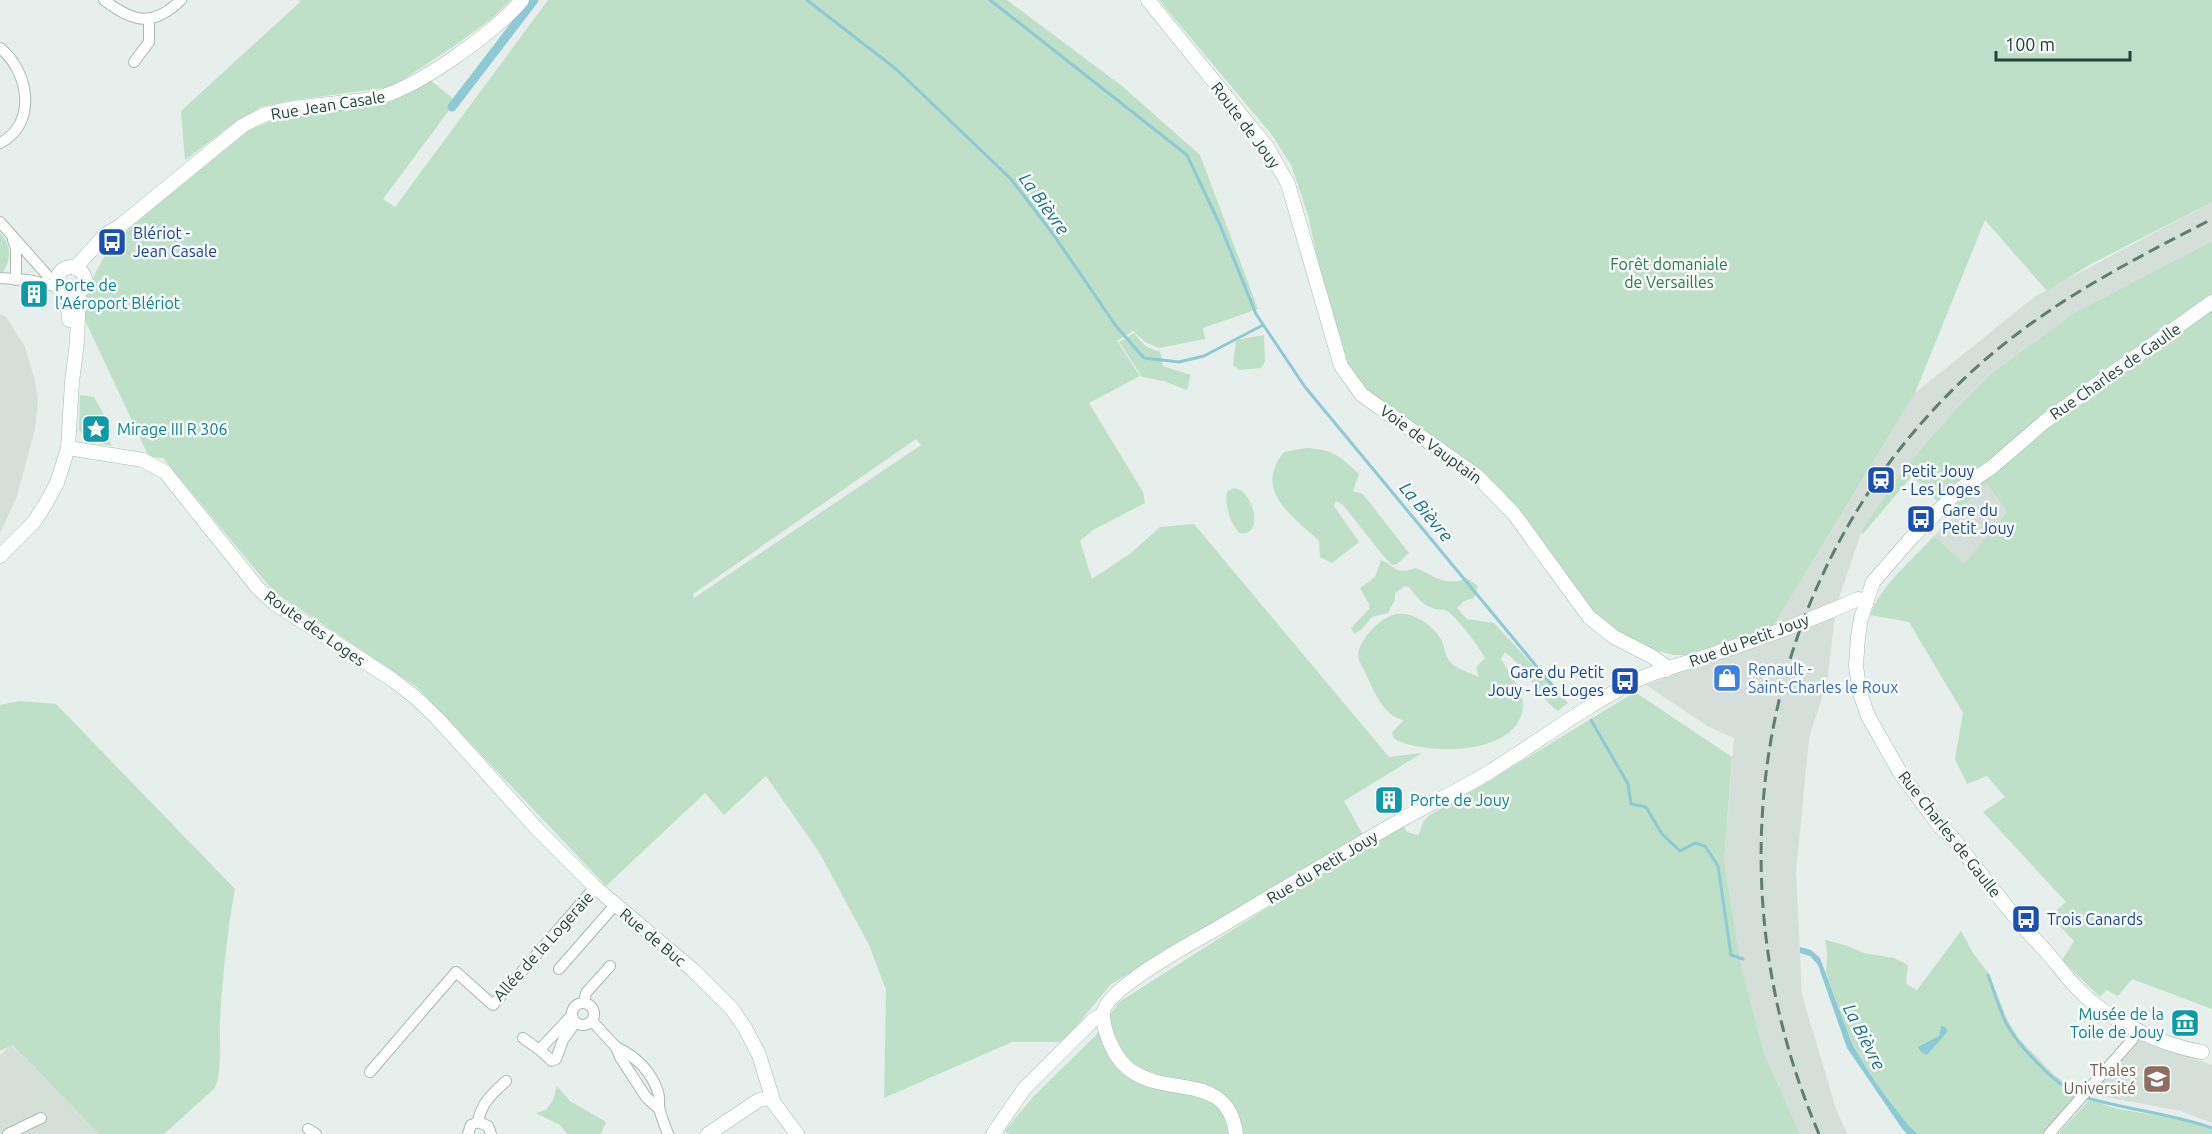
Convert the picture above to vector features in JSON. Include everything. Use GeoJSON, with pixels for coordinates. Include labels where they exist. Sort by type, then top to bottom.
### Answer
{"type":"FeatureCollection","features":[{"type":"Feature","properties":{"kind":"street"},"geometry":{"type":"LineString","coordinates":[[104,0],[130,17],[148,19],[167,13],[181,0]]}},
{"type":"Feature","properties":{"kind":"street","name":"Rue Jean Casale"},"geometry":{"type":"LineString","coordinates":[[79,271],[120,226],[242,126],[265,114],[291,108],[372,99],[393,94],[433,71],[512,11],[522,0]]}},
{"type":"Feature","properties":{"kind":"street","name":"Route de Jouy"},"geometry":{"type":"LineString","coordinates":[[1148,0],[1267,147],[1288,184],[1321,302]]}},
{"type":"Feature","properties":{"kind":"street"},"geometry":{"type":"LineString","coordinates":[[134,62],[149,42],[148,19]]}},
{"type":"Feature","properties":{"kind":"street"},"geometry":{"type":"LineString","coordinates":[[0,48],[5,52],[22,80],[26,95],[25,114],[17,129],[7,139],[0,142]]}},
{"type":"Feature","properties":{"kind":"street"},"geometry":{"type":"LineString","coordinates":[[0,222],[12,237],[53,274],[68,291],[77,342],[68,448],[57,483],[33,523],[0,556]]}},
{"type":"Feature","properties":{"kind":"street"},"geometry":{"type":"LineString","coordinates":[[12,237],[16,248],[16,280]]}},
{"type":"Feature","properties":{"kind":"street"},"geometry":{"type":"LineString","coordinates":[[0,278],[28,280],[53,274],[66,268],[79,271],[84,282],[68,291],[28,280]]}},
{"type":"Feature","properties":{"kind":"street","name":"Voie de Vauptain"},"geometry":{"type":"LineString","coordinates":[[1321,302],[1341,366],[1362,395],[1477,476],[1514,514],[1589,617],[1614,637],[1651,656],[1664,665],[1666,670]]}},
{"type":"Feature","properties":{"kind":"street","name":"Rue Charles de Gaulle"},"geometry":{"type":"LineString","coordinates":[[2207,1054],[2181,1049],[2152,1037],[2107,1013],[2077,988],[2018,921],[1951,836],[1941,828],[1901,774],[1868,716],[1858,681],[1858,637],[1873,582],[1921,527],[1960,489],[1992,466],[2044,422],[2212,302]]}},
{"type":"Feature","properties":{"kind":"street","name":"Route des Loges"},"geometry":{"type":"LineString","coordinates":[[68,448],[143,460],[165,472],[257,587],[294,617],[416,697],[477,762]]}},
{"type":"Feature","properties":{"kind":"street","name":"Rue du Petit Jouy"},"geometry":{"type":"LineString","coordinates":[[993,1134],[1024,1089],[1094,1019],[1103,1015],[1107,1002],[1118,991],[1172,955],[1403,819],[1489,773],[1642,678],[1766,635],[1858,599],[1866,604]]}},
{"type":"Feature","properties":{"kind":"street","name":"Rue de Buc"},"geometry":{"type":"LineString","coordinates":[[477,762],[538,830],[595,887],[693,970],[732,1009],[746,1028],[759,1055],[771,1098],[798,1134]]}},
{"type":"Feature","properties":{"kind":"street","name":"Allée de la Logeraie"},"geometry":{"type":"LineString","coordinates":[[370,1072],[456,972],[493,1005],[595,887]]}},
{"type":"Feature","properties":{"kind":"street"},"geometry":{"type":"LineString","coordinates":[[559,969],[615,905]]}},
{"type":"Feature","properties":{"kind":"street"},"geometry":{"type":"LineString","coordinates":[[584,1003],[586,993],[610,966]]}},
{"type":"Feature","properties":{"kind":"street"},"geometry":{"type":"LineString","coordinates":[[522,1038],[552,1061],[556,1059],[573,1019],[574,1006],[584,1003],[592,1008],[594,1014],[592,1021],[586,1025],[573,1019]]}},
{"type":"Feature","properties":{"kind":"street"},"geometry":{"type":"LineString","coordinates":[[1103,1015],[1108,1040],[1123,1064],[1134,1073],[1147,1079],[1196,1089],[1214,1096],[1230,1112],[1236,1134]]}},
{"type":"Feature","properties":{"kind":"street"},"geometry":{"type":"LineString","coordinates":[[541,1051],[573,1019]]}},
{"type":"Feature","properties":{"kind":"street"},"geometry":{"type":"LineString","coordinates":[[592,1021],[616,1047],[640,1063],[653,1079],[659,1095],[659,1109],[668,1134]]}},
{"type":"Feature","properties":{"kind":"street"},"geometry":{"type":"LineString","coordinates":[[2049,1134],[2132,1040],[2138,1029]]}},
{"type":"Feature","properties":{"kind":"street"},"geometry":{"type":"LineString","coordinates":[[478,1122],[479,1113],[488,1097],[506,1081]]}},
{"type":"Feature","properties":{"kind":"street"},"geometry":{"type":"LineString","coordinates":[[708,1134],[759,1101],[771,1098]]}},
{"type":"Feature","properties":{"kind":"street"},"geometry":{"type":"LineString","coordinates":[[8,1134],[41,1118]]}},
{"type":"Feature","properties":{"kind":"street"},"geometry":{"type":"LineString","coordinates":[[468,1134],[471,1125],[478,1122],[488,1126],[491,1134]]}},
{"type":"Feature","properties":{"kind":"shaded area"},"geometry":{"type":"Polygon","coordinates":[[[2212,202],[2212,241],[2074,313],[1992,373],[1953,412],[1902,471],[1862,530],[1836,607],[1827,682],[1809,738],[1796,872],[1802,995],[1836,1109],[1847,1134],[1800,1134],[1764,1053],[1741,965],[1724,862],[1734,738],[1709,727],[1646,685],[1746,648],[1772,628],[1915,393],[2034,297],[2212,202]]]}},
{"type":"Feature","properties":{"kind":"shaded area"},"geometry":{"type":"Polygon","coordinates":[[[0,314],[6,317],[25,347],[38,401],[35,429],[17,496],[0,533],[0,314]]]}},
{"type":"Feature","properties":{"kind":"shaded area"},"geometry":{"type":"Polygon","coordinates":[[[1987,484],[2007,512],[1964,565],[1934,536],[1987,484]]]}},
{"type":"Feature","properties":{"kind":"shaded area","name":"Thales Université"},"geometry":{"type":"Polygon","coordinates":[[[2143,1039],[2212,1065],[2212,1123],[2181,1111],[2090,1094],[2136,1040],[2143,1039]]]}},
{"type":"Feature","properties":{"kind":"shaded area"},"geometry":{"type":"Polygon","coordinates":[[[11,1045],[99,1134],[0,1134],[0,1055],[11,1045]]]}},
{"type":"Feature","properties":{"kind":"green space"},"geometry":{"type":"Polygon","coordinates":[[[299,0],[511,0],[491,19],[457,44],[392,87],[287,101],[261,107],[237,121],[185,160],[181,111],[300,2],[299,0]]]}},
{"type":"Feature","properties":{"kind":"green space"},"geometry":{"type":"Polygon","coordinates":[[[548,0],[1007,0],[1122,86],[1200,155],[1258,309],[1203,328],[1205,339],[1159,348],[1145,342],[1133,331],[1117,341],[1140,376],[1089,403],[1143,492],[1145,503],[1093,530],[1080,541],[1092,579],[1131,553],[1160,527],[1194,524],[1389,757],[1422,753],[1344,801],[1363,835],[1111,984],[1063,1042],[1012,1042],[884,1098],[886,990],[869,945],[819,852],[766,776],[724,815],[705,793],[606,886],[417,687],[274,592],[163,458],[149,457],[84,318],[87,289],[104,257],[129,228],[248,131],[290,116],[390,102],[412,92],[430,80],[456,101],[383,199],[395,207],[548,0]],[[916,439],[693,594],[694,598],[921,445],[916,439]]]}},
{"type":"Feature","properties":{"kind":"green space","name":"Forêt domaniale de Versailles"},"geometry":{"type":"Polygon","coordinates":[[[1159,0],[2212,0],[2212,202],[2091,264],[2047,291],[1985,220],[1915,393],[1772,628],[1692,655],[1674,655],[1646,648],[1607,627],[1587,605],[1502,490],[1371,394],[1345,361],[1333,326],[1307,212],[1291,165],[1272,135],[1159,0]]]}},
{"type":"Feature","properties":{"kind":"green space"},"geometry":{"type":"Polygon","coordinates":[[[0,233],[9,252],[8,262],[3,272],[0,272],[0,233]]]}},
{"type":"Feature","properties":{"kind":"green space"},"geometry":{"type":"Polygon","coordinates":[[[2212,241],[2212,1009],[2132,979],[2118,996],[2106,990],[2100,997],[2062,960],[2074,941],[2050,916],[2066,902],[1983,812],[2005,797],[1987,776],[1967,784],[1955,759],[1963,713],[1909,622],[1870,615],[1889,583],[1934,536],[1964,564],[2007,512],[1987,484],[1953,517],[1912,476],[1862,535],[1862,530],[1902,471],[1953,412],[1992,373],[2074,313],[2212,241]]]}},
{"type":"Feature","properties":{"kind":"green space"},"geometry":{"type":"Polygon","coordinates":[[[1134,333],[1148,347],[1160,351],[1163,366],[1191,375],[1187,390],[1164,381],[1142,377],[1119,342],[1134,333]]]}},
{"type":"Feature","properties":{"kind":"green space"},"geometry":{"type":"Polygon","coordinates":[[[1264,335],[1265,362],[1261,368],[1239,370],[1233,365],[1236,340],[1264,335]]]}},
{"type":"Feature","properties":{"kind":"green space"},"geometry":{"type":"Polygon","coordinates":[[[80,395],[94,397],[108,422],[108,438],[112,446],[87,441],[79,430],[80,395]]]}},
{"type":"Feature","properties":{"kind":"green space"},"geometry":{"type":"Polygon","coordinates":[[[1306,448],[1329,452],[1346,462],[1359,474],[1353,491],[1363,494],[1409,553],[1397,564],[1392,565],[1385,558],[1343,505],[1336,501],[1334,506],[1359,542],[1332,563],[1320,557],[1319,542],[1279,501],[1272,478],[1275,466],[1284,452],[1306,448]]]}},
{"type":"Feature","properties":{"kind":"green space"},"geometry":{"type":"Polygon","coordinates":[[[1233,488],[1240,490],[1246,496],[1254,512],[1252,528],[1247,533],[1239,533],[1229,514],[1226,502],[1227,492],[1233,488]]]}},
{"type":"Feature","properties":{"kind":"green space"},"geometry":{"type":"Polygon","coordinates":[[[1381,560],[1400,571],[1416,568],[1447,581],[1460,581],[1467,578],[1478,586],[1474,598],[1464,601],[1457,608],[1467,619],[1494,623],[1568,703],[1558,711],[1550,705],[1505,652],[1501,659],[1518,687],[1523,704],[1519,721],[1507,734],[1490,743],[1470,748],[1448,749],[1427,748],[1393,738],[1392,732],[1404,720],[1390,714],[1385,708],[1358,657],[1362,643],[1376,625],[1393,615],[1414,616],[1438,635],[1453,665],[1479,677],[1476,667],[1485,658],[1450,613],[1427,606],[1410,588],[1405,586],[1395,593],[1395,600],[1388,613],[1372,617],[1361,630],[1354,634],[1351,628],[1369,609],[1369,604],[1360,588],[1375,577],[1381,560]]]}},
{"type":"Feature","properties":{"kind":"green space"},"geometry":{"type":"Polygon","coordinates":[[[1635,692],[1732,757],[1724,862],[1741,965],[1764,1053],[1800,1134],[1010,1134],[1004,1132],[1033,1097],[1096,1035],[1119,1002],[1402,822],[1407,832],[1419,835],[1423,822],[1430,815],[1635,692]]]}},
{"type":"Feature","properties":{"kind":"green space"},"geometry":{"type":"Polygon","coordinates":[[[20,701],[56,704],[235,889],[224,970],[220,1019],[220,1063],[215,1088],[164,1134],[99,1134],[12,1045],[0,1051],[0,705],[20,701]]]}},
{"type":"Feature","properties":{"kind":"green space"},"geometry":{"type":"Polygon","coordinates":[[[1961,931],[1973,953],[1989,974],[2007,1019],[2019,1039],[2054,1075],[2082,1094],[2045,1134],[1918,1134],[1887,1098],[1853,1046],[1826,973],[1825,940],[1864,953],[1894,958],[1908,965],[1906,984],[1917,990],[1961,931]]]}},
{"type":"Feature","properties":{"kind":"green space"},"geometry":{"type":"Polygon","coordinates":[[[557,1086],[570,1101],[606,1122],[601,1134],[567,1134],[560,1125],[536,1113],[546,1110],[553,1100],[557,1086]]]}},
{"type":"Feature","properties":{"kind":"green space"},"geometry":{"type":"Polygon","coordinates":[[[2089,1100],[2118,1109],[2186,1120],[2212,1130],[2212,1134],[2058,1134],[2089,1100]]]}},
{"type":"Feature","properties":{"kind":"water"},"geometry":{"type":"Polygon","coordinates":[[[1800,947],[1811,950],[1820,958],[1853,1046],[1887,1098],[1918,1134],[1907,1134],[1901,1127],[1847,1048],[1818,965],[1810,956],[1800,953],[1800,947]]]}},
{"type":"Feature","properties":{"kind":"water"},"geometry":{"type":"Polygon","coordinates":[[[1941,1026],[1948,1031],[1927,1055],[1921,1052],[1918,1047],[1939,1036],[1941,1026]]]}},
{"type":"Feature","properties":{"kind":"waterway"},"geometry":{"type":"LineString","coordinates":[[452,107],[534,0]]}},
{"type":"Feature","properties":{"kind":"waterway","name":"La Bièvre"},"geometry":{"type":"LineString","coordinates":[[807,0],[896,69],[1011,179],[1053,234],[1116,326],[1144,358],[1179,362],[1204,356],[1263,325]]}},
{"type":"Feature","properties":{"kind":"waterway","name":"La Bièvre"},"geometry":{"type":"LineString","coordinates":[[990,0],[1187,155],[1220,225],[1256,314],[1305,387],[1552,685]]}},
{"type":"Feature","properties":{"kind":"waterway","name":"La Bièvre"},"geometry":{"type":"LineString","coordinates":[[1591,720],[1628,784],[1631,804],[1646,807],[1662,834],[1680,851],[1695,843],[1705,846],[1718,866],[1731,955],[1743,959]]}},
{"type":"Feature","properties":{"kind":"waterway"},"geometry":{"type":"LineString","coordinates":[[1988,975],[2006,1023],[2019,1043],[2058,1082],[2078,1095]]}},
{"type":"Feature","properties":{"kind":"waterway"},"geometry":{"type":"LineString","coordinates":[[2084,1097],[2212,1128]]}},
{"type":"Feature","properties":{"kind":"railway"},"geometry":{"type":"LineString","coordinates":[[1819,1134],[1785,1035],[1765,933],[1762,831],[1773,731],[1799,633],[1840,540],[1896,454],[1967,376],[2024,328],[2084,288],[2212,219]]}},
{"type":"Feature","properties":{"kind":"place","name":"Blériot - Jean Casale"},"geometry":{"type":"Point","coordinates":[112,242]}},
{"type":"Feature","properties":{"kind":"place","name":"Porte de l'Aéroport Blériot"},"geometry":{"type":"Point","coordinates":[34,294]}},
{"type":"Feature","properties":{"kind":"place","name":"Mirage III R 306"},"geometry":{"type":"Point","coordinates":[96,429]}},
{"type":"Feature","properties":{"kind":"place","name":"Petit Jouy - Les Loges"},"geometry":{"type":"Point","coordinates":[1881,480]}},
{"type":"Feature","properties":{"kind":"place","name":"Gare du Petit Jouy"},"geometry":{"type":"Point","coordinates":[1921,519]}},
{"type":"Feature","properties":{"kind":"place","name":"Renault - Saint-Charles le Roux"},"geometry":{"type":"Point","coordinates":[1727,678]}},
{"type":"Feature","properties":{"kind":"place","name":"Gare du Petit Jouy - Les Loges"},"geometry":{"type":"Point","coordinates":[1625,681]}},
{"type":"Feature","properties":{"kind":"place","name":"Porte de Jouy"},"geometry":{"type":"Point","coordinates":[1389,800]}},
{"type":"Feature","properties":{"kind":"place","name":"Trois Canards"},"geometry":{"type":"Point","coordinates":[2026,919]}},
{"type":"Feature","properties":{"kind":"place","name":"Musée de la Toile de Jouy"},"geometry":{"type":"Point","coordinates":[2185,1023]}},
{"type":"Feature","properties":{"kind":"place","name":"Thales Université"},"geometry":{"type":"Point","coordinates":[2157,1079]}}]}
